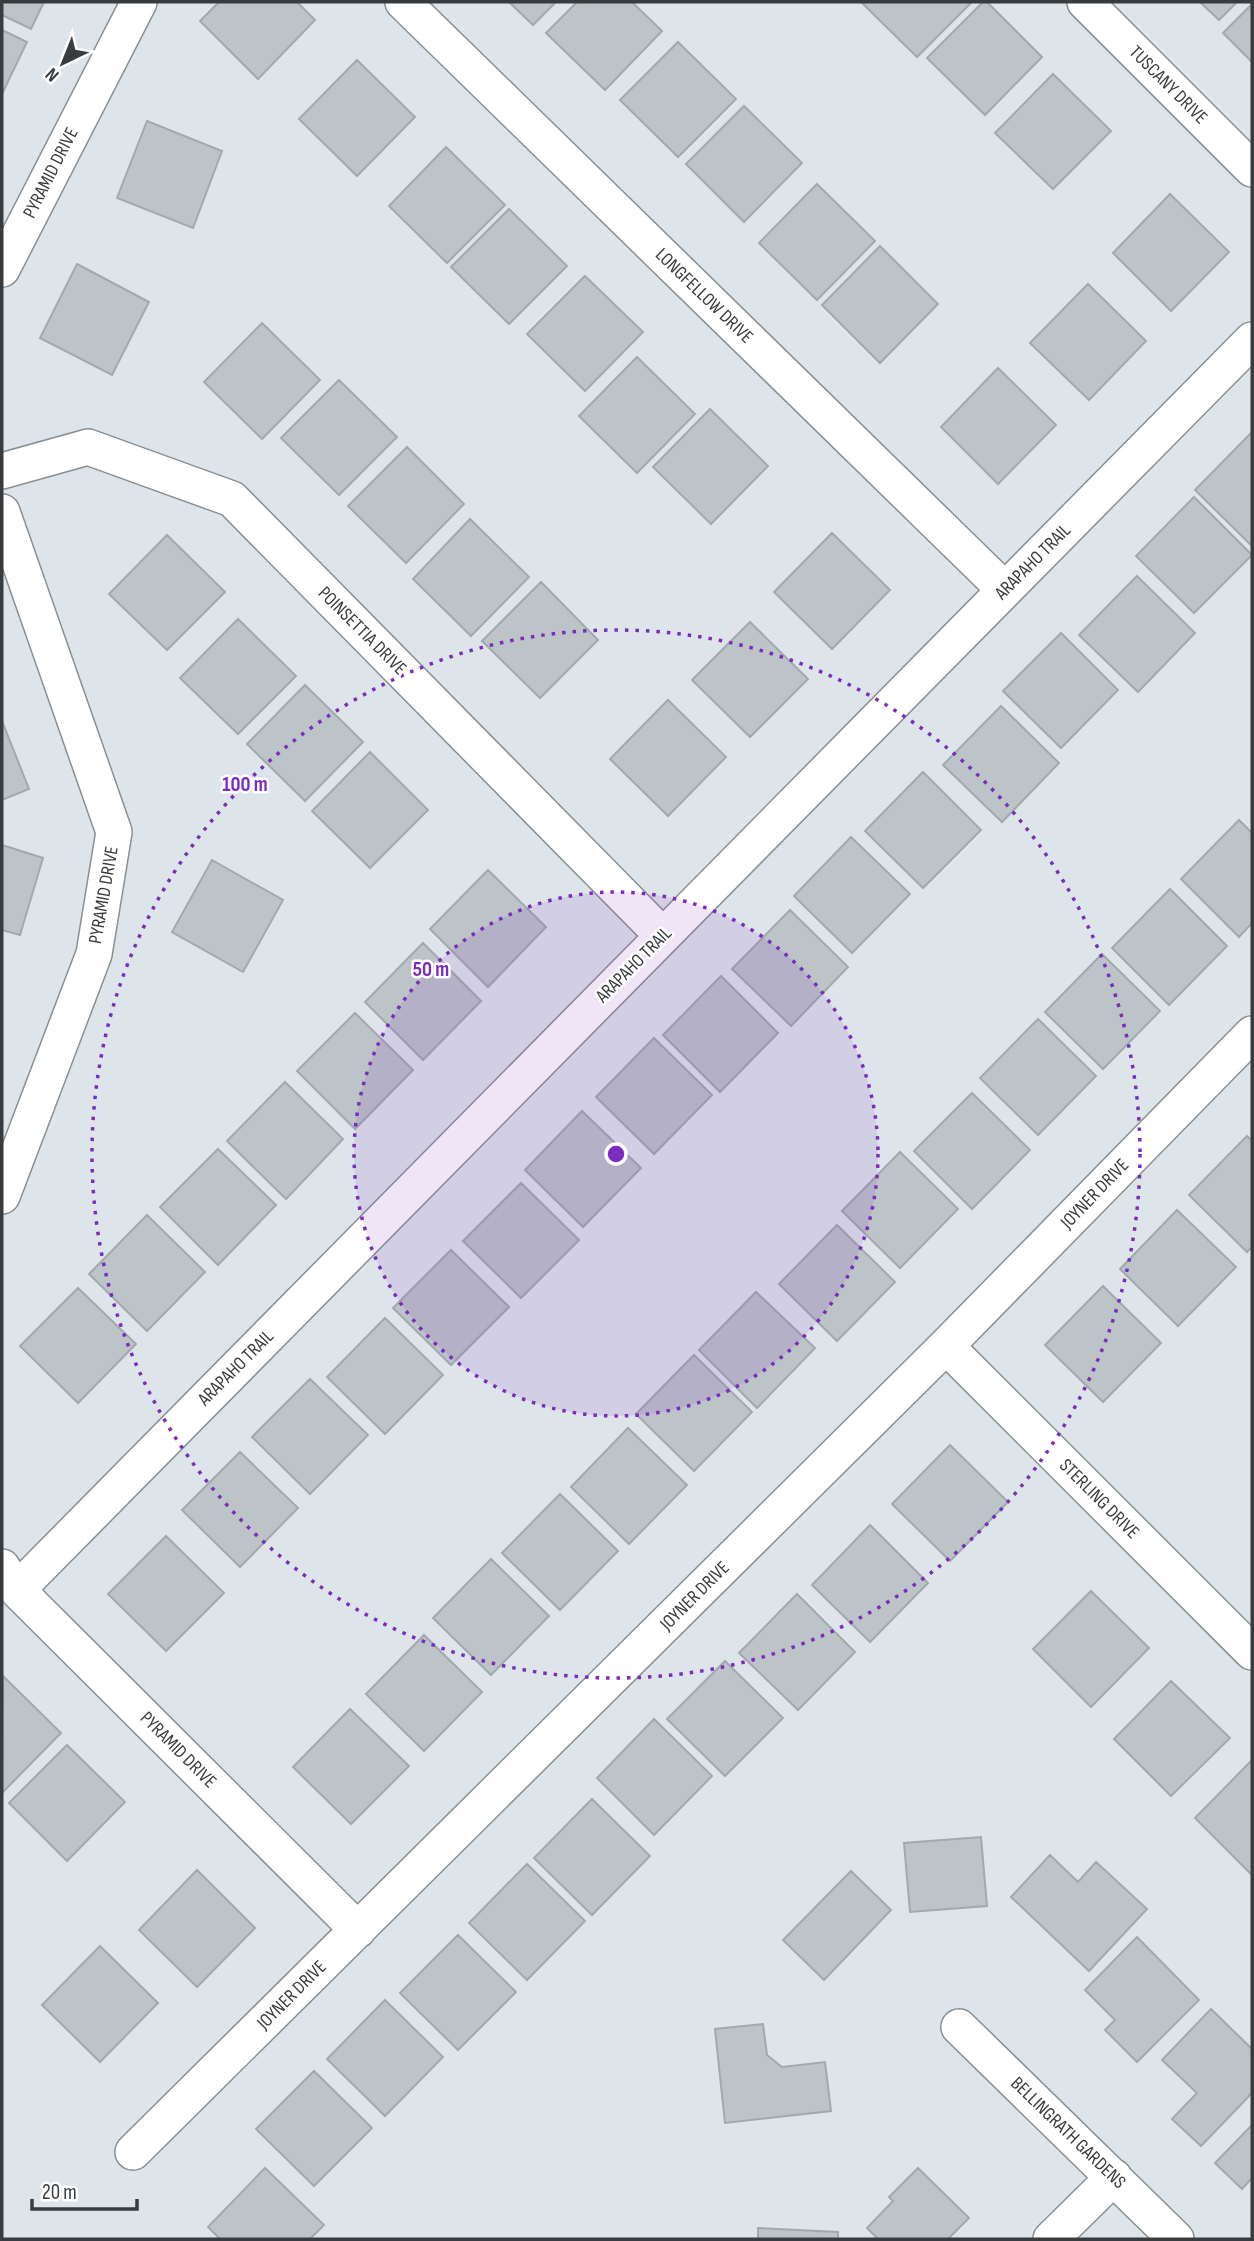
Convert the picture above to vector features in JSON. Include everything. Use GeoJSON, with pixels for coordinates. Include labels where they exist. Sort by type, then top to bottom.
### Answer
{"type":"FeatureCollection","features":[{"type":"Feature","properties":{"kind":"street","name":"PYRAMID DRIVE"},"geometry":{"type":"LineString","coordinates":[[2,270],[139,2]]}},
{"type":"Feature","properties":{"kind":"street","name":"LONGFELLOW DRIVE"},"geometry":{"type":"LineString","coordinates":[[403,2],[1005,590]]}},
{"type":"Feature","properties":{"kind":"street","name":"TUSCANY DRIVE"},"geometry":{"type":"LineString","coordinates":[[1085,2],[1252,169]]}},
{"type":"Feature","properties":{"kind":"street","name":"ARAPAHO TRAIL"},"geometry":{"type":"LineString","coordinates":[[9,1578],[663,936],[1252,340]]}},
{"type":"Feature","properties":{"kind":"street","name":"POINSETTIA DRIVE"},"geometry":{"type":"LineString","coordinates":[[2,471],[88,447],[232,499],[663,936]]}},
{"type":"Feature","properties":{"kind":"street","name":"PYRAMID DRIVE"},"geometry":{"type":"LineString","coordinates":[[2,512],[114,832],[94,954],[2,1196]]}},
{"type":"Feature","properties":{"kind":"street","name":"JOYNER DRIVE"},"geometry":{"type":"LineString","coordinates":[[133,2152],[946,1346],[1252,1034]]}},
{"type":"Feature","properties":{"kind":"street","name":"STERLING DRIVE"},"geometry":{"type":"LineString","coordinates":[[946,1346],[1252,1652]]}},
{"type":"Feature","properties":{"kind":"street","name":"PYRAMID DRIVE"},"geometry":{"type":"LineString","coordinates":[[9,1578],[358,1930]]}},
{"type":"Feature","properties":{"kind":"street","name":"BELLINGRATH GARDENS"},"geometry":{"type":"LineString","coordinates":[[960,2027],[1176,2239]]}},
{"type":"Feature","properties":{"kind":"street"},"geometry":{"type":"LineString","coordinates":[[1051,2239],[1114,2177]]}},
{"type":"Feature","properties":{"kind":"building"},"geometry":{"type":"Polygon","coordinates":[[[2,2],[44,2],[31,29],[2,15],[2,2]]]}},
{"type":"Feature","properties":{"kind":"building"},"geometry":{"type":"Polygon","coordinates":[[[219,2],[297,2],[315,20],[258,79],[200,21],[219,2]]]}},
{"type":"Feature","properties":{"kind":"building"},"geometry":{"type":"Polygon","coordinates":[[[509,2],[556,2],[533,25],[509,2]]]}},
{"type":"Feature","properties":{"kind":"building"},"geometry":{"type":"Polygon","coordinates":[[[577,2],[632,2],[662,31],[605,90],[546,33],[577,2]]]}},
{"type":"Feature","properties":{"kind":"building"},"geometry":{"type":"Polygon","coordinates":[[[861,2],[972,2],[917,57],[861,2]]]}},
{"type":"Feature","properties":{"kind":"building"},"geometry":{"type":"Polygon","coordinates":[[[983,2],[987,2],[1042,57],[985,115],[927,58],[983,2]]]}},
{"type":"Feature","properties":{"kind":"building"},"geometry":{"type":"Polygon","coordinates":[[[1200,2],[1237,2],[1219,20],[1200,2]]]}},
{"type":"Feature","properties":{"kind":"building"},"geometry":{"type":"Polygon","coordinates":[[[1252,4],[1252,62],[1223,33],[1252,4]]]}},
{"type":"Feature","properties":{"kind":"building"},"geometry":{"type":"Polygon","coordinates":[[[2,30],[27,42],[2,94],[2,30]]]}},
{"type":"Feature","properties":{"kind":"building"},"geometry":{"type":"Polygon","coordinates":[[[678,42],[736,99],[678,157],[620,100],[678,42]]]}},
{"type":"Feature","properties":{"kind":"building"},"geometry":{"type":"Polygon","coordinates":[[[357,60],[415,117],[357,176],[299,119],[357,60]]]}},
{"type":"Feature","properties":{"kind":"building"},"geometry":{"type":"Polygon","coordinates":[[[1053,74],[1111,131],[1053,189],[995,133],[1053,74]]]}},
{"type":"Feature","properties":{"kind":"building"},"geometry":{"type":"Polygon","coordinates":[[[744,106],[802,163],[744,222],[686,164],[744,106]]]}},
{"type":"Feature","properties":{"kind":"building"},"geometry":{"type":"Polygon","coordinates":[[[147,121],[222,151],[193,228],[117,198],[147,121]]]}},
{"type":"Feature","properties":{"kind":"building"},"geometry":{"type":"Polygon","coordinates":[[[446,147],[505,205],[447,263],[389,206],[446,147]]]}},
{"type":"Feature","properties":{"kind":"building"},"geometry":{"type":"Polygon","coordinates":[[[817,184],[875,241],[817,300],[759,243],[817,184]]]}},
{"type":"Feature","properties":{"kind":"building"},"geometry":{"type":"Polygon","coordinates":[[[1170,194],[1229,252],[1171,311],[1113,253],[1170,194]]]}},
{"type":"Feature","properties":{"kind":"building"},"geometry":{"type":"Polygon","coordinates":[[[509,209],[567,266],[509,324],[451,267],[509,209]]]}},
{"type":"Feature","properties":{"kind":"building"},"geometry":{"type":"Polygon","coordinates":[[[880,246],[938,304],[880,363],[822,305],[880,246]]]}},
{"type":"Feature","properties":{"kind":"building"},"geometry":{"type":"Polygon","coordinates":[[[77,264],[149,302],[112,375],[40,338],[77,264]]]}},
{"type":"Feature","properties":{"kind":"building"},"geometry":{"type":"Polygon","coordinates":[[[585,276],[643,332],[585,391],[527,334],[585,276]]]}},
{"type":"Feature","properties":{"kind":"building"},"geometry":{"type":"Polygon","coordinates":[[[1088,284],[1146,341],[1089,400],[1030,343],[1088,284]]]}},
{"type":"Feature","properties":{"kind":"building"},"geometry":{"type":"Polygon","coordinates":[[[262,323],[320,380],[262,439],[204,382],[262,323]]]}},
{"type":"Feature","properties":{"kind":"building"},"geometry":{"type":"Polygon","coordinates":[[[637,357],[695,414],[637,473],[579,416],[637,357]]]}},
{"type":"Feature","properties":{"kind":"building"},"geometry":{"type":"Polygon","coordinates":[[[998,368],[1056,425],[998,484],[941,427],[998,368]]]}},
{"type":"Feature","properties":{"kind":"building"},"geometry":{"type":"Polygon","coordinates":[[[339,380],[397,437],[339,495],[281,438],[339,380]]]}},
{"type":"Feature","properties":{"kind":"building"},"geometry":{"type":"Polygon","coordinates":[[[710,409],[768,466],[711,524],[653,467],[710,409]]]}},
{"type":"Feature","properties":{"kind":"building"},"geometry":{"type":"Polygon","coordinates":[[[1252,432],[1252,546],[1195,490],[1252,432]]]}},
{"type":"Feature","properties":{"kind":"building"},"geometry":{"type":"Polygon","coordinates":[[[407,447],[464,504],[406,563],[348,506],[407,447]]]}},
{"type":"Feature","properties":{"kind":"building"},"geometry":{"type":"Polygon","coordinates":[[[1194,497],[1252,555],[1194,613],[1136,556],[1194,497]]]}},
{"type":"Feature","properties":{"kind":"building"},"geometry":{"type":"Polygon","coordinates":[[[470,519],[529,577],[471,636],[413,579],[470,519]]]}},
{"type":"Feature","properties":{"kind":"building"},"geometry":{"type":"Polygon","coordinates":[[[832,533],[890,590],[832,649],[774,592],[832,533]]]}},
{"type":"Feature","properties":{"kind":"building"},"geometry":{"type":"Polygon","coordinates":[[[167,535],[225,592],[167,650],[109,594],[167,535]]]}},
{"type":"Feature","properties":{"kind":"building"},"geometry":{"type":"Polygon","coordinates":[[[1137,576],[1195,633],[1138,692],[1079,635],[1137,576]]]}},
{"type":"Feature","properties":{"kind":"building"},"geometry":{"type":"Polygon","coordinates":[[[541,582],[598,640],[540,698],[482,641],[541,582]]]}},
{"type":"Feature","properties":{"kind":"building"},"geometry":{"type":"Polygon","coordinates":[[[238,619],[296,676],[238,734],[180,678],[238,619]]]}},
{"type":"Feature","properties":{"kind":"building"},"geometry":{"type":"Polygon","coordinates":[[[750,622],[808,679],[750,737],[692,680],[750,622]]]}},
{"type":"Feature","properties":{"kind":"building"},"geometry":{"type":"Polygon","coordinates":[[[1061,633],[1118,690],[1061,748],[1003,691],[1061,633]]]}},
{"type":"Feature","properties":{"kind":"building"},"geometry":{"type":"Polygon","coordinates":[[[305,685],[363,742],[305,801],[247,744],[305,685]]]}},
{"type":"Feature","properties":{"kind":"building"},"geometry":{"type":"Polygon","coordinates":[[[668,700],[726,757],[668,816],[610,759],[668,700]]]}},
{"type":"Feature","properties":{"kind":"building"},"geometry":{"type":"Polygon","coordinates":[[[1001,706],[1059,763],[1002,822],[943,765],[1001,706]]]}},
{"type":"Feature","properties":{"kind":"building"},"geometry":{"type":"Polygon","coordinates":[[[2,721],[29,789],[2,800],[2,721]]]}},
{"type":"Feature","properties":{"kind":"building"},"geometry":{"type":"Polygon","coordinates":[[[370,752],[428,810],[370,868],[312,811],[370,752]]]}},
{"type":"Feature","properties":{"kind":"building"},"geometry":{"type":"Polygon","coordinates":[[[923,772],[981,830],[923,888],[865,831],[923,772]]]}},
{"type":"Feature","properties":{"kind":"building"},"geometry":{"type":"Polygon","coordinates":[[[1239,820],[1252,833],[1252,923],[1239,937],[1181,879],[1239,820]]]}},
{"type":"Feature","properties":{"kind":"building"},"geometry":{"type":"Polygon","coordinates":[[[851,837],[910,894],[852,953],[794,896],[851,837]]]}},
{"type":"Feature","properties":{"kind":"building"},"geometry":{"type":"Polygon","coordinates":[[[2,845],[43,858],[20,935],[2,930],[2,845]]]}},
{"type":"Feature","properties":{"kind":"building"},"geometry":{"type":"Polygon","coordinates":[[[212,860],[283,900],[243,972],[172,932],[212,860]]]}},
{"type":"Feature","properties":{"kind":"building"},"geometry":{"type":"Polygon","coordinates":[[[488,870],[546,927],[488,987],[430,929],[488,870]]]}},
{"type":"Feature","properties":{"kind":"building"},"geometry":{"type":"Polygon","coordinates":[[[1170,889],[1227,946],[1169,1005],[1112,948],[1170,889]]]}},
{"type":"Feature","properties":{"kind":"building"},"geometry":{"type":"Polygon","coordinates":[[[790,910],[848,967],[791,1026],[732,969],[790,910]]]}},
{"type":"Feature","properties":{"kind":"building"},"geometry":{"type":"Polygon","coordinates":[[[423,943],[481,1001],[423,1060],[365,1002],[423,943]]]}},
{"type":"Feature","properties":{"kind":"building"},"geometry":{"type":"Polygon","coordinates":[[[1102,954],[1160,1011],[1103,1069],[1045,1012],[1102,954]]]}},
{"type":"Feature","properties":{"kind":"building"},"geometry":{"type":"Polygon","coordinates":[[[721,976],[778,1033],[720,1092],[663,1035],[721,976]]]}},
{"type":"Feature","properties":{"kind":"building"},"geometry":{"type":"Polygon","coordinates":[[[355,1013],[413,1070],[355,1129],[297,1071],[355,1013]]]}},
{"type":"Feature","properties":{"kind":"building"},"geometry":{"type":"Polygon","coordinates":[[[1038,1019],[1096,1076],[1038,1135],[980,1078],[1038,1019]]]}},
{"type":"Feature","properties":{"kind":"building"},"geometry":{"type":"Polygon","coordinates":[[[654,1038],[712,1095],[654,1154],[596,1097],[654,1038]]]}},
{"type":"Feature","properties":{"kind":"building"},"geometry":{"type":"Polygon","coordinates":[[[285,1082],[343,1139],[286,1199],[227,1141],[285,1082]]]}},
{"type":"Feature","properties":{"kind":"building"},"geometry":{"type":"Polygon","coordinates":[[[972,1093],[1030,1150],[972,1209],[914,1151],[972,1093]]]}},
{"type":"Feature","properties":{"kind":"building"},"geometry":{"type":"Polygon","coordinates":[[[582,1111],[641,1168],[583,1227],[525,1170],[582,1111]]]}},
{"type":"Feature","properties":{"kind":"building"},"geometry":{"type":"Polygon","coordinates":[[[1247,1136],[1252,1141],[1252,1247],[1247,1252],[1189,1195],[1247,1136]]]}},
{"type":"Feature","properties":{"kind":"building"},"geometry":{"type":"Polygon","coordinates":[[[218,1149],[276,1205],[218,1265],[160,1207],[218,1149]]]}},
{"type":"Feature","properties":{"kind":"building"},"geometry":{"type":"Polygon","coordinates":[[[900,1152],[958,1209],[900,1268],[842,1211],[900,1152]]]}},
{"type":"Feature","properties":{"kind":"building"},"geometry":{"type":"Polygon","coordinates":[[[521,1183],[579,1240],[521,1298],[463,1241],[521,1183]]]}},
{"type":"Feature","properties":{"kind":"building"},"geometry":{"type":"Polygon","coordinates":[[[1177,1210],[1236,1267],[1178,1326],[1120,1269],[1177,1210]]]}},
{"type":"Feature","properties":{"kind":"building"},"geometry":{"type":"Polygon","coordinates":[[[147,1215],[205,1272],[147,1331],[89,1274],[147,1215]]]}},
{"type":"Feature","properties":{"kind":"building"},"geometry":{"type":"Polygon","coordinates":[[[837,1225],[895,1282],[837,1341],[779,1284],[837,1225]]]}},
{"type":"Feature","properties":{"kind":"building"},"geometry":{"type":"Polygon","coordinates":[[[451,1250],[509,1307],[451,1365],[393,1308],[451,1250]]]}},
{"type":"Feature","properties":{"kind":"building"},"geometry":{"type":"Polygon","coordinates":[[[1103,1286],[1161,1343],[1103,1402],[1045,1345],[1103,1286]]]}},
{"type":"Feature","properties":{"kind":"building"},"geometry":{"type":"Polygon","coordinates":[[[78,1288],[136,1344],[78,1403],[20,1346],[78,1288]]]}},
{"type":"Feature","properties":{"kind":"building"},"geometry":{"type":"Polygon","coordinates":[[[756,1292],[815,1348],[757,1408],[699,1350],[756,1292]]]}},
{"type":"Feature","properties":{"kind":"building"},"geometry":{"type":"Polygon","coordinates":[[[385,1318],[443,1375],[385,1434],[327,1377],[385,1318]]]}},
{"type":"Feature","properties":{"kind":"building"},"geometry":{"type":"Polygon","coordinates":[[[694,1355],[752,1412],[694,1471],[636,1414],[694,1355]]]}},
{"type":"Feature","properties":{"kind":"building"},"geometry":{"type":"Polygon","coordinates":[[[310,1379],[368,1435],[310,1494],[252,1437],[310,1379]]]}},
{"type":"Feature","properties":{"kind":"building"},"geometry":{"type":"Polygon","coordinates":[[[628,1428],[687,1485],[629,1544],[571,1487],[628,1428]]]}},
{"type":"Feature","properties":{"kind":"building"},"geometry":{"type":"Polygon","coordinates":[[[950,1445],[1008,1502],[950,1561],[892,1504],[950,1445]]]}},
{"type":"Feature","properties":{"kind":"building"},"geometry":{"type":"Polygon","coordinates":[[[240,1452],[298,1508],[240,1567],[182,1510],[240,1452]]]}},
{"type":"Feature","properties":{"kind":"building"},"geometry":{"type":"Polygon","coordinates":[[[560,1494],[618,1551],[560,1610],[502,1553],[560,1494]]]}},
{"type":"Feature","properties":{"kind":"building"},"geometry":{"type":"Polygon","coordinates":[[[870,1525],[928,1583],[870,1642],[812,1585],[870,1525]]]}},
{"type":"Feature","properties":{"kind":"building"},"geometry":{"type":"Polygon","coordinates":[[[166,1536],[224,1593],[166,1651],[108,1594],[166,1536]]]}},
{"type":"Feature","properties":{"kind":"building"},"geometry":{"type":"Polygon","coordinates":[[[491,1559],[549,1616],[491,1675],[433,1618],[491,1559]]]}},
{"type":"Feature","properties":{"kind":"building"},"geometry":{"type":"Polygon","coordinates":[[[1091,1591],[1149,1648],[1091,1707],[1033,1649],[1091,1591]]]}},
{"type":"Feature","properties":{"kind":"building"},"geometry":{"type":"Polygon","coordinates":[[[797,1594],[855,1652],[798,1710],[739,1653],[797,1594]]]}},
{"type":"Feature","properties":{"kind":"building"},"geometry":{"type":"Polygon","coordinates":[[[424,1635],[482,1692],[424,1751],[366,1694],[424,1635]]]}},
{"type":"Feature","properties":{"kind":"building"},"geometry":{"type":"Polygon","coordinates":[[[725,1661],[783,1718],[725,1776],[667,1719],[725,1661]]]}},
{"type":"Feature","properties":{"kind":"building"},"geometry":{"type":"Polygon","coordinates":[[[3,1676],[61,1733],[3,1792],[2,1790],[3,1676]]]}},
{"type":"Feature","properties":{"kind":"building"},"geometry":{"type":"Polygon","coordinates":[[[1171,1681],[1230,1738],[1171,1796],[1114,1739],[1171,1681]]]}},
{"type":"Feature","properties":{"kind":"building"},"geometry":{"type":"Polygon","coordinates":[[[350,1709],[409,1766],[351,1824],[293,1767],[350,1709]]]}},
{"type":"Feature","properties":{"kind":"building"},"geometry":{"type":"Polygon","coordinates":[[[654,1719],[712,1776],[654,1835],[597,1778],[654,1719]]]}},
{"type":"Feature","properties":{"kind":"building"},"geometry":{"type":"Polygon","coordinates":[[[67,1745],[125,1802],[67,1861],[9,1803],[67,1745]]]}},
{"type":"Feature","properties":{"kind":"building"},"geometry":{"type":"Polygon","coordinates":[[[1252,1760],[1252,1875],[1195,1818],[1252,1760]]]}},
{"type":"Feature","properties":{"kind":"building"},"geometry":{"type":"Polygon","coordinates":[[[592,1799],[650,1856],[592,1915],[534,1858],[592,1799]]]}},
{"type":"Feature","properties":{"kind":"building"},"geometry":{"type":"Polygon","coordinates":[[[981,1837],[987,1906],[910,1912],[904,1843],[981,1837]]]}},
{"type":"Feature","properties":{"kind":"building"},"geometry":{"type":"Polygon","coordinates":[[[1050,1855],[1078,1882],[1096,1862],[1147,1909],[1089,1971],[1011,1897],[1050,1855]]]}},
{"type":"Feature","properties":{"kind":"building"},"geometry":{"type":"Polygon","coordinates":[[[527,1864],[585,1921],[527,1980],[469,1923],[527,1864]]]}},
{"type":"Feature","properties":{"kind":"building"},"geometry":{"type":"Polygon","coordinates":[[[197,1870],[255,1928],[197,1987],[139,1930],[197,1870]]]}},
{"type":"Feature","properties":{"kind":"building"},"geometry":{"type":"Polygon","coordinates":[[[851,1871],[891,1910],[824,1980],[783,1940],[851,1871]]]}},
{"type":"Feature","properties":{"kind":"building"},"geometry":{"type":"Polygon","coordinates":[[[458,1935],[516,1992],[458,2050],[400,1993],[458,1935]]]}},
{"type":"Feature","properties":{"kind":"building"},"geometry":{"type":"Polygon","coordinates":[[[1137,1937],[1199,2000],[1137,2062],[1105,2030],[1115,2020],[1085,1990],[1137,1937]]]}},
{"type":"Feature","properties":{"kind":"building"},"geometry":{"type":"Polygon","coordinates":[[[100,1946],[158,2003],[100,2062],[42,2005],[100,1946]]]}},
{"type":"Feature","properties":{"kind":"building"},"geometry":{"type":"Polygon","coordinates":[[[385,2000],[443,2057],[385,2116],[327,2059],[385,2000]]]}},
{"type":"Feature","properties":{"kind":"building"},"geometry":{"type":"Polygon","coordinates":[[[1211,2009],[1252,2049],[1252,2093],[1201,2146],[1172,2119],[1197,2093],[1162,2060],[1211,2009]]]}},
{"type":"Feature","properties":{"kind":"building"},"geometry":{"type":"Polygon","coordinates":[[[763,2024],[767,2055],[782,2067],[825,2062],[831,2111],[725,2123],[715,2029],[763,2024]]]}},
{"type":"Feature","properties":{"kind":"building"},"geometry":{"type":"Polygon","coordinates":[[[314,2071],[372,2128],[314,2186],[256,2129],[314,2071]]]}},
{"type":"Feature","properties":{"kind":"building"},"geometry":{"type":"Polygon","coordinates":[[[1252,2125],[1252,2178],[1242,2189],[1215,2163],[1252,2125]]]}},
{"type":"Feature","properties":{"kind":"building"},"geometry":{"type":"Polygon","coordinates":[[[265,2168],[324,2225],[310,2239],[220,2239],[208,2227],[265,2168]]]}},
{"type":"Feature","properties":{"kind":"building"},"geometry":{"type":"Polygon","coordinates":[[[918,2168],[969,2218],[948,2239],[878,2239],[867,2228],[893,2201],[889,2197],[918,2168]]]}},
{"type":"Feature","properties":{"kind":"building"},"geometry":{"type":"Polygon","coordinates":[[[758,2228],[838,2232],[838,2239],[758,2239],[758,2228]]]}}]}
